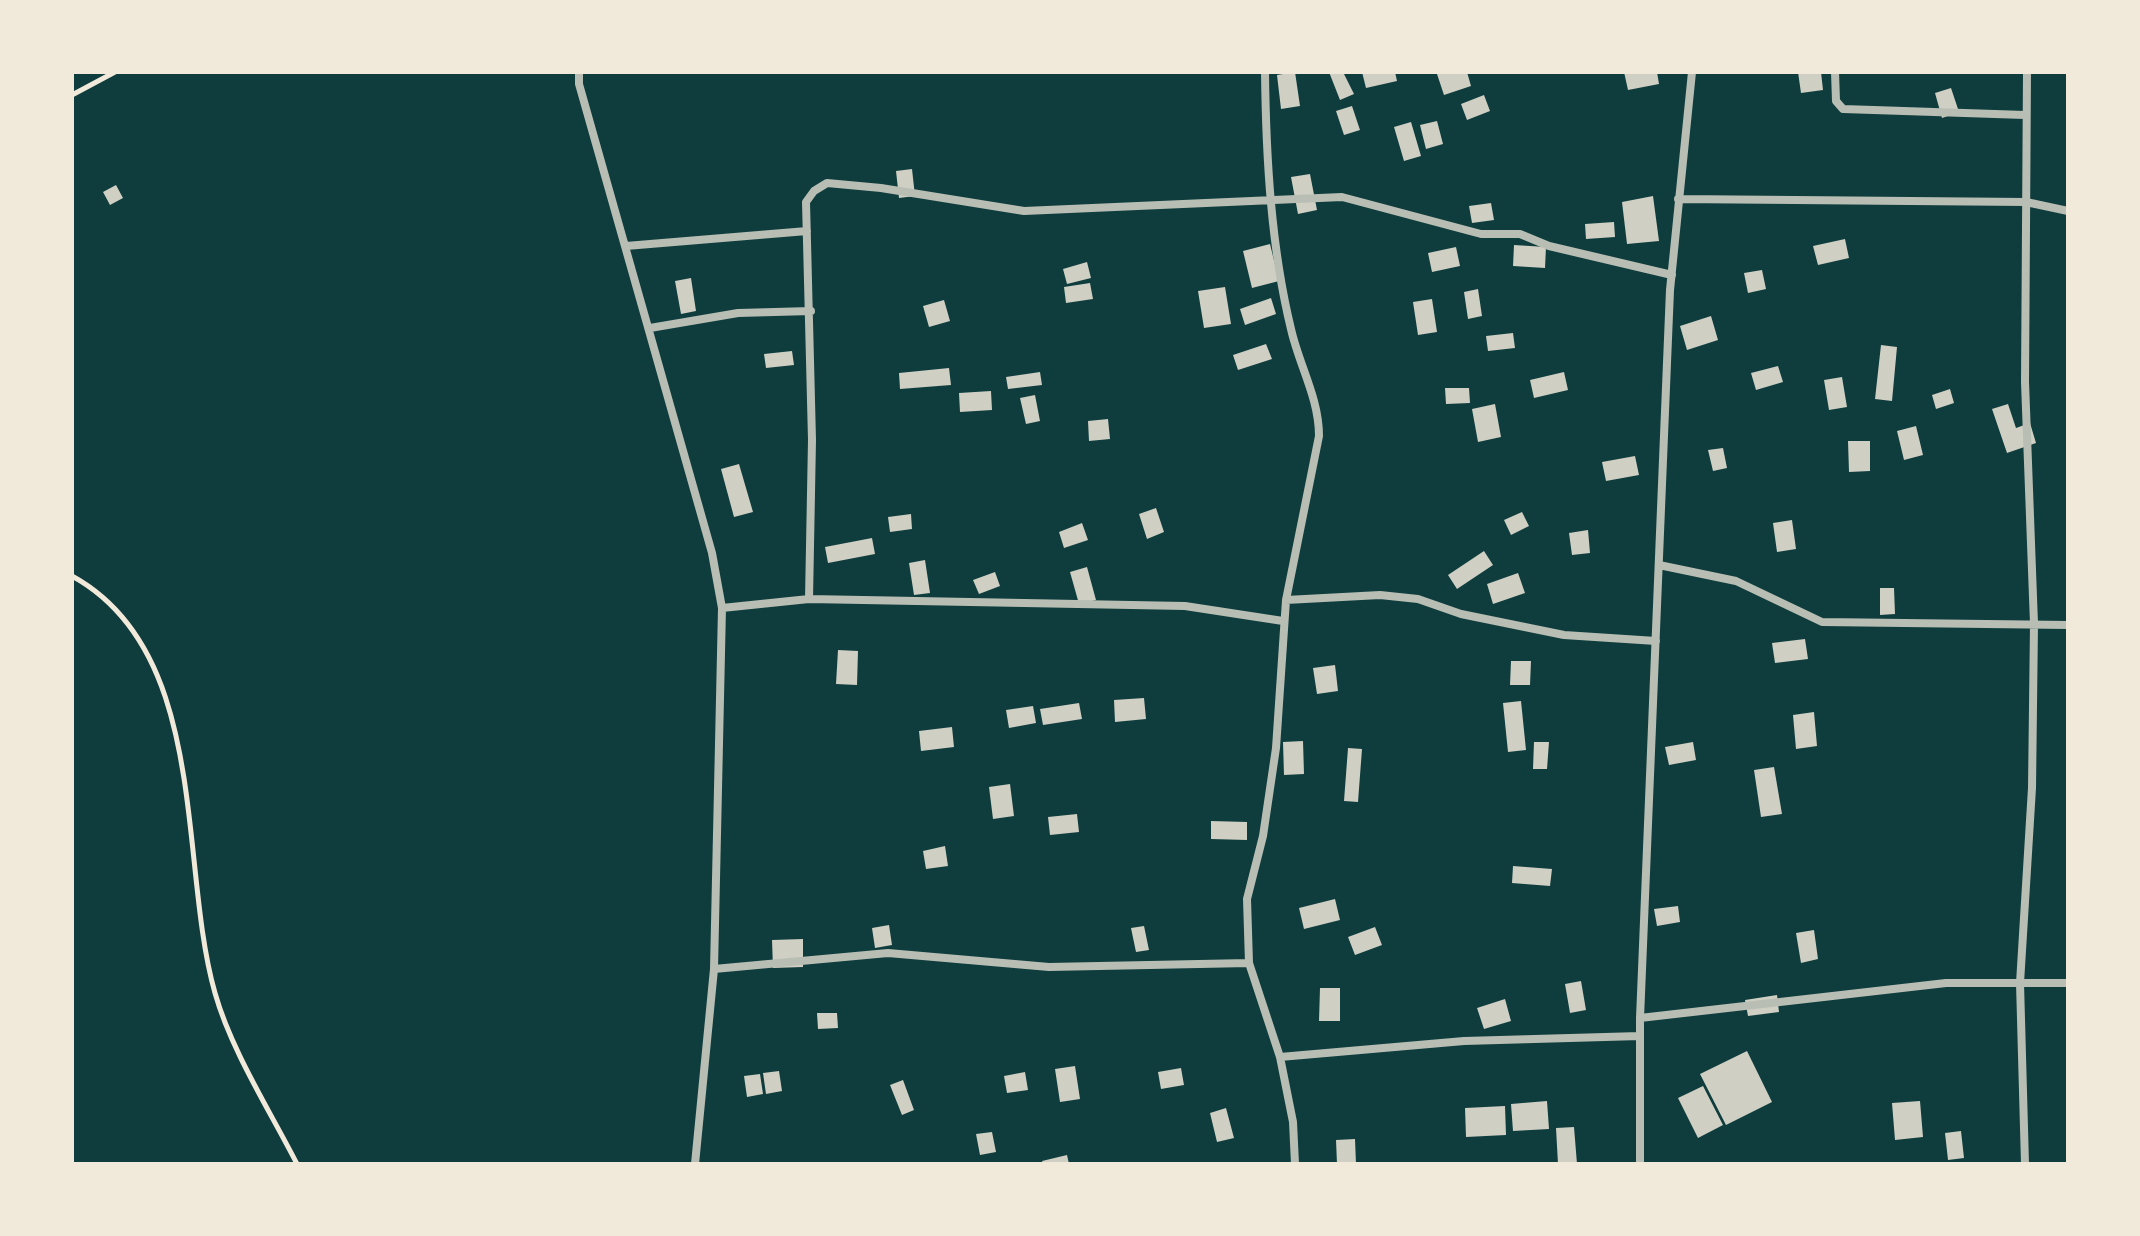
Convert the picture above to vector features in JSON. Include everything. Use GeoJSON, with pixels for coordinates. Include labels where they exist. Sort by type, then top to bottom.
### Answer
{"type":"FeatureCollection","features":[{"type":"Feature","properties":{"kind":"street"},"geometry":{"type":"LineString","coordinates":[[579,72],[579,84],[712,553],[722,608],[714,969],[695,1164]]}},
{"type":"Feature","properties":{"kind":"street"},"geometry":{"type":"LineString","coordinates":[[1265,72],[1271,197],[1291,330],[1319,416],[1319,436],[1283,621],[1276,748],[1263,836],[1247,899],[1249,963],[1280,1057],[1293,1122],[1295,1164]]}},
{"type":"Feature","properties":{"kind":"street"},"geometry":{"type":"LineString","coordinates":[[1640,1164],[1640,1018],[1672,275],[1692,72]]}},
{"type":"Feature","properties":{"kind":"street"},"geometry":{"type":"LineString","coordinates":[[1835,72],[1836,101],[1843,109],[2025,115]]}},
{"type":"Feature","properties":{"kind":"street"},"geometry":{"type":"LineString","coordinates":[[2025,1164],[2020,983],[2032,788],[2034,624],[2025,382],[2027,72]]}},
{"type":"Feature","properties":{"kind":"street"},"geometry":{"type":"LineString","coordinates":[[809,599],[811,311],[806,202],[814,191],[827,183],[881,188],[1024,211],[1114,209],[1271,197],[1342,197],[1481,234],[1520,234],[1549,246],[1672,275]]}},
{"type":"Feature","properties":{"kind":"street"},"geometry":{"type":"LineString","coordinates":[[1678,199],[2026,202],[2068,211]]}},
{"type":"Feature","properties":{"kind":"street"},"geometry":{"type":"LineString","coordinates":[[626,246],[807,231]]}},
{"type":"Feature","properties":{"kind":"street"},"geometry":{"type":"LineString","coordinates":[[650,328],[738,313],[811,311]]}},
{"type":"Feature","properties":{"kind":"street"},"geometry":{"type":"LineString","coordinates":[[1659,565],[1736,581],[1822,622],[2068,625]]}},
{"type":"Feature","properties":{"kind":"street"},"geometry":{"type":"LineString","coordinates":[[1286,600],[1380,595],[1418,599],[1461,614],[1564,635],[1656,641]]}},
{"type":"Feature","properties":{"kind":"street"},"geometry":{"type":"LineString","coordinates":[[722,608],[809,599],[1185,606],[1283,621]]}},
{"type":"Feature","properties":{"kind":"street"},"geometry":{"type":"LineString","coordinates":[[714,969],[888,953],[1049,967],[1249,963]]}},
{"type":"Feature","properties":{"kind":"street"},"geometry":{"type":"LineString","coordinates":[[1640,1018],[1946,983],[2068,983]]}},
{"type":"Feature","properties":{"kind":"street"},"geometry":{"type":"LineString","coordinates":[[1280,1057],[1464,1041],[1640,1036]]}},
{"type":"Feature","properties":{"kind":"path"},"geometry":{"type":"LineString","coordinates":[[72,95],[115,72]]}},
{"type":"Feature","properties":{"kind":"path"},"geometry":{"type":"LineString","coordinates":[[72,576],[119,613],[156,672],[180,743],[201,921],[215,995],[297,1164]]}},
{"type":"Feature","properties":{"kind":"building"},"geometry":{"type":"Polygon","coordinates":[[[1295,72],[1300,106],[1281,109],[1277,75],[1295,72]]]}},
{"type":"Feature","properties":{"kind":"building"},"geometry":{"type":"Polygon","coordinates":[[[1329,72],[1343,72],[1354,94],[1340,100],[1329,72]]]}},
{"type":"Feature","properties":{"kind":"building"},"geometry":{"type":"Polygon","coordinates":[[[1362,72],[1395,72],[1397,81],[1366,88],[1362,72]]]}},
{"type":"Feature","properties":{"kind":"building"},"geometry":{"type":"Polygon","coordinates":[[[1467,72],[1471,86],[1444,95],[1437,74],[1467,72]]]}},
{"type":"Feature","properties":{"kind":"building"},"geometry":{"type":"Polygon","coordinates":[[[1624,72],[1657,72],[1659,84],[1628,90],[1624,72]]]}},
{"type":"Feature","properties":{"kind":"building"},"geometry":{"type":"Polygon","coordinates":[[[1798,72],[1821,72],[1823,90],[1801,93],[1798,72]]]}},
{"type":"Feature","properties":{"kind":"building"},"geometry":{"type":"Polygon","coordinates":[[[1951,88],[1959,112],[1942,118],[1935,93],[1951,88]]]}},
{"type":"Feature","properties":{"kind":"building"},"geometry":{"type":"Polygon","coordinates":[[[1484,95],[1490,111],[1467,120],[1461,104],[1484,95]]]}},
{"type":"Feature","properties":{"kind":"building"},"geometry":{"type":"Polygon","coordinates":[[[1352,106],[1360,130],[1344,135],[1336,111],[1352,106]]]}},
{"type":"Feature","properties":{"kind":"building"},"geometry":{"type":"Polygon","coordinates":[[[1437,121],[1443,144],[1426,149],[1420,125],[1437,121]]]}},
{"type":"Feature","properties":{"kind":"building"},"geometry":{"type":"Polygon","coordinates":[[[1411,122],[1421,156],[1404,161],[1394,127],[1411,122]]]}},
{"type":"Feature","properties":{"kind":"building"},"geometry":{"type":"Polygon","coordinates":[[[912,169],[915,196],[899,198],[896,171],[912,169]]]}},
{"type":"Feature","properties":{"kind":"building"},"geometry":{"type":"Polygon","coordinates":[[[1310,174],[1317,210],[1298,214],[1291,177],[1310,174]]]}},
{"type":"Feature","properties":{"kind":"building"},"geometry":{"type":"Polygon","coordinates":[[[116,185],[123,198],[110,205],[103,192],[116,185]]]}},
{"type":"Feature","properties":{"kind":"building"},"geometry":{"type":"Polygon","coordinates":[[[1653,196],[1659,241],[1627,244],[1622,202],[1653,196]]]}},
{"type":"Feature","properties":{"kind":"building"},"geometry":{"type":"Polygon","coordinates":[[[1491,203],[1494,220],[1472,223],[1469,206],[1491,203]]]}},
{"type":"Feature","properties":{"kind":"building"},"geometry":{"type":"Polygon","coordinates":[[[1614,222],[1615,237],[1586,239],[1585,224],[1614,222]]]}},
{"type":"Feature","properties":{"kind":"building"},"geometry":{"type":"Polygon","coordinates":[[[1845,239],[1849,258],[1818,265],[1813,246],[1845,239]]]}},
{"type":"Feature","properties":{"kind":"building"},"geometry":{"type":"Polygon","coordinates":[[[1270,244],[1279,281],[1252,288],[1243,251],[1270,244]]]}},
{"type":"Feature","properties":{"kind":"building"},"geometry":{"type":"Polygon","coordinates":[[[1514,245],[1546,247],[1545,268],[1513,266],[1514,245]]]}},
{"type":"Feature","properties":{"kind":"building"},"geometry":{"type":"Polygon","coordinates":[[[1456,247],[1460,266],[1432,272],[1428,253],[1456,247]]]}},
{"type":"Feature","properties":{"kind":"building"},"geometry":{"type":"Polygon","coordinates":[[[1087,262],[1091,278],[1067,284],[1063,269],[1087,262]]]}},
{"type":"Feature","properties":{"kind":"building"},"geometry":{"type":"Polygon","coordinates":[[[1762,270],[1766,289],[1748,293],[1744,273],[1762,270]]]}},
{"type":"Feature","properties":{"kind":"building"},"geometry":{"type":"Polygon","coordinates":[[[691,278],[696,311],[681,314],[675,281],[691,278]]]}},
{"type":"Feature","properties":{"kind":"building"},"geometry":{"type":"Polygon","coordinates":[[[1090,283],[1093,299],[1066,303],[1064,287],[1090,283]]]}},
{"type":"Feature","properties":{"kind":"building"},"geometry":{"type":"Polygon","coordinates":[[[1225,287],[1231,324],[1204,328],[1198,291],[1225,287]]]}},
{"type":"Feature","properties":{"kind":"building"},"geometry":{"type":"Polygon","coordinates":[[[1478,289],[1482,316],[1468,319],[1464,292],[1478,289]]]}},
{"type":"Feature","properties":{"kind":"building"},"geometry":{"type":"Polygon","coordinates":[[[1271,298],[1276,314],[1245,325],[1240,309],[1271,298]]]}},
{"type":"Feature","properties":{"kind":"building"},"geometry":{"type":"Polygon","coordinates":[[[1432,299],[1437,332],[1418,335],[1413,302],[1432,299]]]}},
{"type":"Feature","properties":{"kind":"building"},"geometry":{"type":"Polygon","coordinates":[[[944,300],[950,321],[929,327],[923,306],[944,300]]]}},
{"type":"Feature","properties":{"kind":"building"},"geometry":{"type":"Polygon","coordinates":[[[1711,316],[1718,340],[1687,350],[1680,326],[1711,316]]]}},
{"type":"Feature","properties":{"kind":"building"},"geometry":{"type":"Polygon","coordinates":[[[1513,333],[1515,348],[1488,351],[1486,336],[1513,333]]]}},
{"type":"Feature","properties":{"kind":"building"},"geometry":{"type":"Polygon","coordinates":[[[1266,344],[1272,359],[1238,370],[1233,355],[1266,344]]]}},
{"type":"Feature","properties":{"kind":"building"},"geometry":{"type":"Polygon","coordinates":[[[1881,345],[1897,347],[1892,401],[1875,399],[1881,345]]]}},
{"type":"Feature","properties":{"kind":"building"},"geometry":{"type":"Polygon","coordinates":[[[792,351],[794,365],[766,368],[764,354],[792,351]]]}},
{"type":"Feature","properties":{"kind":"building"},"geometry":{"type":"Polygon","coordinates":[[[1778,366],[1783,382],[1756,390],[1751,373],[1778,366]]]}},
{"type":"Feature","properties":{"kind":"building"},"geometry":{"type":"Polygon","coordinates":[[[949,368],[951,385],[900,389],[899,373],[949,368]]]}},
{"type":"Feature","properties":{"kind":"building"},"geometry":{"type":"Polygon","coordinates":[[[1040,372],[1042,385],[1008,389],[1006,377],[1040,372]]]}},
{"type":"Feature","properties":{"kind":"building"},"geometry":{"type":"Polygon","coordinates":[[[1564,372],[1568,390],[1534,398],[1530,380],[1564,372]]]}},
{"type":"Feature","properties":{"kind":"building"},"geometry":{"type":"Polygon","coordinates":[[[1842,377],[1847,407],[1829,410],[1824,380],[1842,377]]]}},
{"type":"Feature","properties":{"kind":"building"},"geometry":{"type":"Polygon","coordinates":[[[1445,388],[1469,388],[1470,403],[1446,404],[1445,388]]]}},
{"type":"Feature","properties":{"kind":"building"},"geometry":{"type":"Polygon","coordinates":[[[1950,389],[1954,403],[1936,409],[1932,395],[1950,389]]]}},
{"type":"Feature","properties":{"kind":"building"},"geometry":{"type":"Polygon","coordinates":[[[991,391],[992,410],[960,412],[959,393],[991,391]]]}},
{"type":"Feature","properties":{"kind":"building"},"geometry":{"type":"Polygon","coordinates":[[[1035,395],[1040,421],[1026,424],[1020,398],[1035,395]]]}},
{"type":"Feature","properties":{"kind":"building"},"geometry":{"type":"Polygon","coordinates":[[[1495,404],[1501,437],[1478,442],[1472,409],[1495,404]]]}},
{"type":"Feature","properties":{"kind":"building"},"geometry":{"type":"Polygon","coordinates":[[[2008,404],[2016,428],[2030,423],[2036,443],[2007,453],[1992,409],[2008,404]]]}},
{"type":"Feature","properties":{"kind":"building"},"geometry":{"type":"Polygon","coordinates":[[[1108,419],[1110,439],[1089,441],[1088,421],[1108,419]]]}},
{"type":"Feature","properties":{"kind":"building"},"geometry":{"type":"Polygon","coordinates":[[[1916,426],[1923,455],[1904,460],[1897,431],[1916,426]]]}},
{"type":"Feature","properties":{"kind":"building"},"geometry":{"type":"Polygon","coordinates":[[[1848,441],[1870,441],[1870,471],[1849,472],[1848,441]]]}},
{"type":"Feature","properties":{"kind":"building"},"geometry":{"type":"Polygon","coordinates":[[[1723,448],[1727,468],[1713,471],[1708,450],[1723,448]]]}},
{"type":"Feature","properties":{"kind":"building"},"geometry":{"type":"Polygon","coordinates":[[[1635,456],[1639,475],[1606,481],[1602,462],[1635,456]]]}},
{"type":"Feature","properties":{"kind":"building"},"geometry":{"type":"Polygon","coordinates":[[[739,464],[753,512],[734,517],[721,469],[739,464]]]}},
{"type":"Feature","properties":{"kind":"building"},"geometry":{"type":"Polygon","coordinates":[[[1156,508],[1164,532],[1147,539],[1139,514],[1156,508]]]}},
{"type":"Feature","properties":{"kind":"building"},"geometry":{"type":"Polygon","coordinates":[[[1522,512],[1529,526],[1511,535],[1504,520],[1522,512]]]}},
{"type":"Feature","properties":{"kind":"building"},"geometry":{"type":"Polygon","coordinates":[[[911,514],[912,529],[890,532],[888,517],[911,514]]]}},
{"type":"Feature","properties":{"kind":"building"},"geometry":{"type":"Polygon","coordinates":[[[1792,520],[1796,549],[1777,552],[1773,523],[1792,520]]]}},
{"type":"Feature","properties":{"kind":"building"},"geometry":{"type":"Polygon","coordinates":[[[1082,523],[1088,540],[1064,548],[1059,532],[1082,523]]]}},
{"type":"Feature","properties":{"kind":"building"},"geometry":{"type":"Polygon","coordinates":[[[1588,530],[1590,553],[1572,555],[1569,533],[1588,530]]]}},
{"type":"Feature","properties":{"kind":"building"},"geometry":{"type":"Polygon","coordinates":[[[872,538],[875,554],[828,563],[825,547],[872,538]]]}},
{"type":"Feature","properties":{"kind":"building"},"geometry":{"type":"Polygon","coordinates":[[[1484,551],[1493,565],[1457,589],[1448,575],[1484,551]]]}},
{"type":"Feature","properties":{"kind":"building"},"geometry":{"type":"Polygon","coordinates":[[[925,560],[930,593],[914,595],[909,563],[925,560]]]}},
{"type":"Feature","properties":{"kind":"building"},"geometry":{"type":"Polygon","coordinates":[[[1087,567],[1096,600],[1079,604],[1070,572],[1087,567]]]}},
{"type":"Feature","properties":{"kind":"building"},"geometry":{"type":"Polygon","coordinates":[[[995,572],[1000,586],[979,594],[973,580],[995,572]]]}},
{"type":"Feature","properties":{"kind":"building"},"geometry":{"type":"Polygon","coordinates":[[[1518,573],[1525,593],[1493,604],[1487,584],[1518,573]]]}},
{"type":"Feature","properties":{"kind":"building"},"geometry":{"type":"Polygon","coordinates":[[[1880,588],[1894,588],[1895,614],[1880,615],[1880,588]]]}},
{"type":"Feature","properties":{"kind":"building"},"geometry":{"type":"Polygon","coordinates":[[[1805,639],[1808,659],[1775,663],[1772,643],[1805,639]]]}},
{"type":"Feature","properties":{"kind":"building"},"geometry":{"type":"Polygon","coordinates":[[[838,650],[858,651],[857,685],[836,684],[838,650]]]}},
{"type":"Feature","properties":{"kind":"building"},"geometry":{"type":"Polygon","coordinates":[[[1511,661],[1531,661],[1530,685],[1510,685],[1511,661]]]}},
{"type":"Feature","properties":{"kind":"building"},"geometry":{"type":"Polygon","coordinates":[[[1335,665],[1338,691],[1317,694],[1313,668],[1335,665]]]}},
{"type":"Feature","properties":{"kind":"building"},"geometry":{"type":"Polygon","coordinates":[[[1144,698],[1146,719],[1115,722],[1114,700],[1144,698]]]}},
{"type":"Feature","properties":{"kind":"building"},"geometry":{"type":"Polygon","coordinates":[[[1521,701],[1526,750],[1508,752],[1503,703],[1521,701]]]}},
{"type":"Feature","properties":{"kind":"building"},"geometry":{"type":"Polygon","coordinates":[[[1079,703],[1082,719],[1043,725],[1040,709],[1079,703]]]}},
{"type":"Feature","properties":{"kind":"building"},"geometry":{"type":"Polygon","coordinates":[[[1033,706],[1036,723],[1009,728],[1006,710],[1033,706]]]}},
{"type":"Feature","properties":{"kind":"building"},"geometry":{"type":"Polygon","coordinates":[[[1814,712],[1817,746],[1796,749],[1793,715],[1814,712]]]}},
{"type":"Feature","properties":{"kind":"building"},"geometry":{"type":"Polygon","coordinates":[[[952,727],[954,747],[921,751],[919,731],[952,727]]]}},
{"type":"Feature","properties":{"kind":"building"},"geometry":{"type":"Polygon","coordinates":[[[1303,741],[1304,774],[1284,775],[1283,742],[1303,741]]]}},
{"type":"Feature","properties":{"kind":"building"},"geometry":{"type":"Polygon","coordinates":[[[1534,742],[1549,742],[1547,769],[1533,769],[1534,742]]]}},
{"type":"Feature","properties":{"kind":"building"},"geometry":{"type":"Polygon","coordinates":[[[1693,742],[1696,760],[1669,765],[1665,747],[1693,742]]]}},
{"type":"Feature","properties":{"kind":"building"},"geometry":{"type":"Polygon","coordinates":[[[1348,748],[1362,749],[1358,802],[1344,801],[1348,748]]]}},
{"type":"Feature","properties":{"kind":"building"},"geometry":{"type":"Polygon","coordinates":[[[1774,767],[1782,814],[1761,817],[1754,770],[1774,767]]]}},
{"type":"Feature","properties":{"kind":"building"},"geometry":{"type":"Polygon","coordinates":[[[1010,784],[1014,816],[993,819],[989,787],[1010,784]]]}},
{"type":"Feature","properties":{"kind":"building"},"geometry":{"type":"Polygon","coordinates":[[[1077,814],[1079,832],[1050,835],[1048,817],[1077,814]]]}},
{"type":"Feature","properties":{"kind":"building"},"geometry":{"type":"Polygon","coordinates":[[[1211,821],[1247,822],[1247,840],[1211,839],[1211,821]]]}},
{"type":"Feature","properties":{"kind":"building"},"geometry":{"type":"Polygon","coordinates":[[[945,846],[948,866],[926,869],[923,851],[945,846]]]}},
{"type":"Feature","properties":{"kind":"building"},"geometry":{"type":"Polygon","coordinates":[[[1513,866],[1552,869],[1550,886],[1512,883],[1513,866]]]}},
{"type":"Feature","properties":{"kind":"building"},"geometry":{"type":"Polygon","coordinates":[[[1335,899],[1340,920],[1304,929],[1299,908],[1335,899]]]}},
{"type":"Feature","properties":{"kind":"building"},"geometry":{"type":"Polygon","coordinates":[[[1678,906],[1680,922],[1657,926],[1654,909],[1678,906]]]}},
{"type":"Feature","properties":{"kind":"building"},"geometry":{"type":"Polygon","coordinates":[[[889,925],[892,945],[875,948],[872,928],[889,925]]]}},
{"type":"Feature","properties":{"kind":"building"},"geometry":{"type":"Polygon","coordinates":[[[1144,926],[1149,950],[1136,952],[1131,928],[1144,926]]]}},
{"type":"Feature","properties":{"kind":"building"},"geometry":{"type":"Polygon","coordinates":[[[1375,927],[1382,945],[1355,955],[1348,937],[1375,927]]]}},
{"type":"Feature","properties":{"kind":"building"},"geometry":{"type":"Polygon","coordinates":[[[1814,930],[1818,959],[1801,963],[1796,933],[1814,930]]]}},
{"type":"Feature","properties":{"kind":"building"},"geometry":{"type":"Polygon","coordinates":[[[803,939],[803,967],[773,968],[772,940],[803,939]]]}},
{"type":"Feature","properties":{"kind":"building"},"geometry":{"type":"Polygon","coordinates":[[[1581,981],[1586,1010],[1570,1013],[1565,984],[1581,981]]]}},
{"type":"Feature","properties":{"kind":"building"},"geometry":{"type":"Polygon","coordinates":[[[1320,988],[1340,988],[1340,1021],[1319,1021],[1320,988]]]}},
{"type":"Feature","properties":{"kind":"building"},"geometry":{"type":"Polygon","coordinates":[[[1777,995],[1779,1012],[1748,1016],[1745,1000],[1777,995]]]}},
{"type":"Feature","properties":{"kind":"building"},"geometry":{"type":"Polygon","coordinates":[[[1505,999],[1511,1021],[1484,1029],[1477,1008],[1505,999]]]}},
{"type":"Feature","properties":{"kind":"building"},"geometry":{"type":"Polygon","coordinates":[[[817,1013],[837,1013],[838,1028],[818,1029],[817,1013]]]}},
{"type":"Feature","properties":{"kind":"building"},"geometry":{"type":"Polygon","coordinates":[[[1747,1051],[1772,1102],[1726,1125],[1700,1074],[1747,1051]]]}},
{"type":"Feature","properties":{"kind":"building"},"geometry":{"type":"Polygon","coordinates":[[[1075,1066],[1080,1099],[1060,1102],[1055,1069],[1075,1066]]]}},
{"type":"Feature","properties":{"kind":"building"},"geometry":{"type":"Polygon","coordinates":[[[1181,1068],[1184,1085],[1161,1089],[1158,1072],[1181,1068]]]}},
{"type":"Feature","properties":{"kind":"building"},"geometry":{"type":"Polygon","coordinates":[[[779,1071],[782,1091],[766,1094],[763,1073],[779,1071]]]}},
{"type":"Feature","properties":{"kind":"building"},"geometry":{"type":"Polygon","coordinates":[[[1025,1072],[1028,1090],[1007,1093],[1004,1076],[1025,1072]]]}},
{"type":"Feature","properties":{"kind":"building"},"geometry":{"type":"Polygon","coordinates":[[[760,1074],[763,1094],[747,1097],[744,1076],[760,1074]]]}},
{"type":"Feature","properties":{"kind":"building"},"geometry":{"type":"Polygon","coordinates":[[[903,1080],[914,1110],[902,1115],[890,1085],[903,1080]]]}},
{"type":"Feature","properties":{"kind":"building"},"geometry":{"type":"Polygon","coordinates":[[[1703,1086],[1723,1125],[1698,1138],[1678,1098],[1703,1086]]]}},
{"type":"Feature","properties":{"kind":"building"},"geometry":{"type":"Polygon","coordinates":[[[1547,1101],[1549,1129],[1513,1131],[1511,1104],[1547,1101]]]}},
{"type":"Feature","properties":{"kind":"building"},"geometry":{"type":"Polygon","coordinates":[[[1920,1101],[1923,1137],[1895,1140],[1892,1103],[1920,1101]]]}},
{"type":"Feature","properties":{"kind":"building"},"geometry":{"type":"Polygon","coordinates":[[[1505,1106],[1506,1135],[1466,1137],[1465,1108],[1505,1106]]]}},
{"type":"Feature","properties":{"kind":"building"},"geometry":{"type":"Polygon","coordinates":[[[1226,1108],[1234,1138],[1217,1142],[1210,1113],[1226,1108]]]}},
{"type":"Feature","properties":{"kind":"building"},"geometry":{"type":"Polygon","coordinates":[[[1574,1127],[1577,1164],[1558,1164],[1556,1128],[1574,1127]]]}},
{"type":"Feature","properties":{"kind":"building"},"geometry":{"type":"Polygon","coordinates":[[[1961,1131],[1964,1158],[1948,1160],[1945,1133],[1961,1131]]]}},
{"type":"Feature","properties":{"kind":"building"},"geometry":{"type":"Polygon","coordinates":[[[992,1132],[996,1152],[980,1155],[976,1134],[992,1132]]]}},
{"type":"Feature","properties":{"kind":"building"},"geometry":{"type":"Polygon","coordinates":[[[1355,1139],[1356,1164],[1337,1164],[1336,1140],[1355,1139]]]}},
{"type":"Feature","properties":{"kind":"building"},"geometry":{"type":"Polygon","coordinates":[[[1067,1155],[1069,1164],[1043,1164],[1042,1161],[1067,1155]]]}}]}
